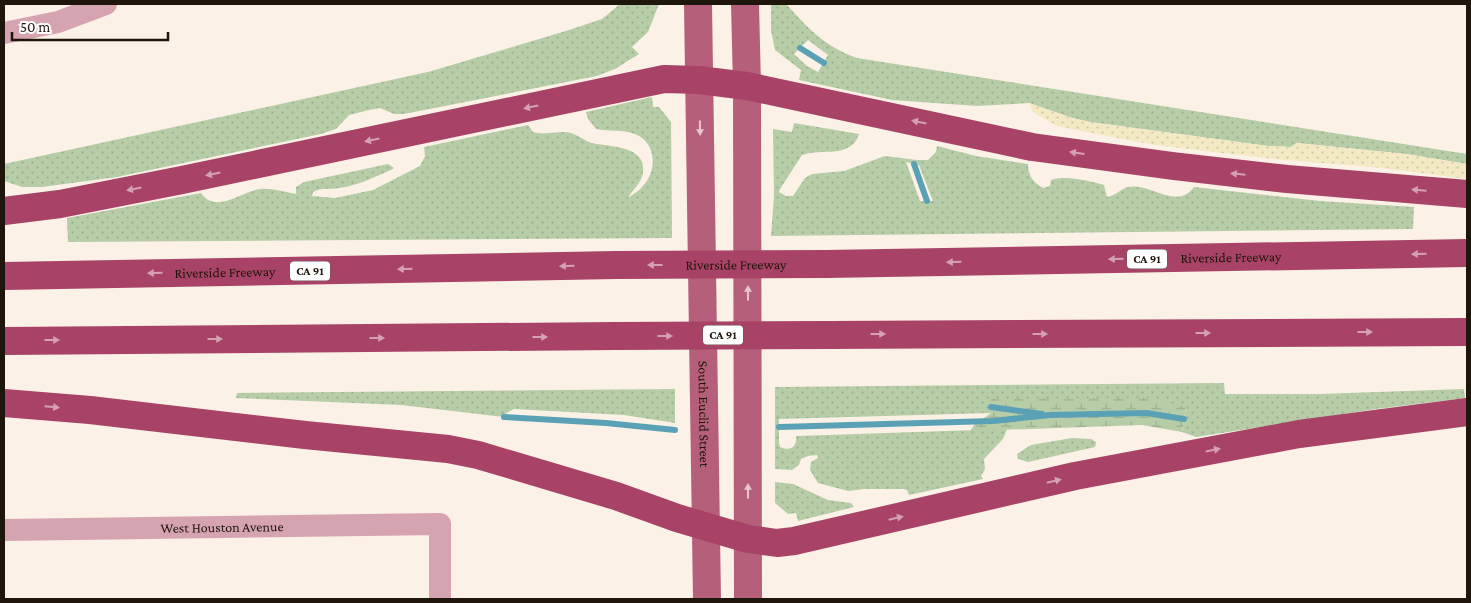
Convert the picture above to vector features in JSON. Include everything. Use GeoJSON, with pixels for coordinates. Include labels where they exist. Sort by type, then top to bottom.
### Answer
{"type":"FeatureCollection","features":[{"type":"Feature","properties":{"kind":"highway"},"geometry":{"type":"LineString","coordinates":[[4,211],[60,204],[164,184],[664,79],[699,80],[747,86],[1032,147],[1277,178],[1467,194]]}},
{"type":"Feature","properties":{"kind":"highway","name":"Riverside Freeway"},"geometry":{"type":"LineString","coordinates":[[4,276],[1467,253]]}},
{"type":"Feature","properties":{"kind":"highway","name":"CA 91"},"geometry":{"type":"LineString","coordinates":[[4,340],[1467,332]]}},
{"type":"Feature","properties":{"kind":"highway"},"geometry":{"type":"LineString","coordinates":[[4,403],[90,410],[305,435],[448,449],[486,457],[616,496],[677,518],[748,539],[777,543],[794,541],[1075,476],[1299,434],[1467,412]]}},
{"type":"Feature","properties":{"kind":"main road","name":"South Euclid Street"},"geometry":{"type":"LineString","coordinates":[[698,4],[707,599]]}},
{"type":"Feature","properties":{"kind":"main road"},"geometry":{"type":"LineString","coordinates":[[746,4],[748,599]]}},
{"type":"Feature","properties":{"kind":"street"},"geometry":{"type":"LineString","coordinates":[[4,33],[58,22],[106,4]]}},
{"type":"Feature","properties":{"kind":"street","name":"West Houston Avenue"},"geometry":{"type":"LineString","coordinates":[[4,530],[440,524],[440,599]]}},
{"type":"Feature","properties":{"kind":"green space"},"geometry":{"type":"Polygon","coordinates":[[[620,4],[659,4],[648,32],[632,47],[639,54],[615,69],[597,76],[404,114],[394,114],[380,108],[369,110],[349,115],[336,129],[321,134],[117,177],[42,187],[22,187],[4,181],[4,164],[428,72],[602,19],[620,4]]]}},
{"type":"Feature","properties":{"kind":"green space"},"geometry":{"type":"Polygon","coordinates":[[[771,4],[786,4],[818,36],[835,48],[857,58],[1467,154],[1467,164],[1406,154],[1297,143],[1291,147],[1268,146],[1090,122],[1072,118],[1029,103],[977,106],[892,100],[799,80],[801,70],[775,50],[771,30],[771,4]],[[808,40],[794,54],[807,66],[818,72],[828,55],[808,40]]]}},
{"type":"Feature","properties":{"kind":"green space"},"geometry":{"type":"Polygon","coordinates":[[[652,97],[653,107],[659,107],[671,122],[672,238],[68,242],[67,218],[201,193],[207,199],[214,202],[222,202],[260,189],[296,194],[296,187],[304,182],[388,164],[394,168],[352,185],[336,189],[316,190],[312,196],[335,198],[373,190],[420,166],[425,156],[424,147],[528,125],[533,132],[571,133],[592,143],[633,152],[642,163],[643,172],[639,183],[628,198],[648,180],[653,165],[651,150],[642,138],[635,134],[596,129],[588,119],[586,112],[652,97]]]}},
{"type":"Feature","properties":{"kind":"green space"},"geometry":{"type":"Polygon","coordinates":[[[794,123],[859,134],[850,147],[843,150],[802,155],[780,189],[779,192],[786,196],[793,196],[805,178],[812,174],[844,171],[885,156],[928,160],[936,152],[937,146],[976,156],[1028,164],[1032,178],[1043,188],[1050,186],[1051,180],[1070,178],[1104,185],[1107,197],[1128,187],[1145,188],[1171,196],[1180,196],[1187,194],[1194,187],[1320,201],[1414,207],[1413,229],[771,236],[774,196],[773,129],[792,132],[794,123]],[[906,162],[920,201],[933,201],[919,165],[906,162]]]}},
{"type":"Feature","properties":{"kind":"green space"},"geometry":{"type":"Polygon","coordinates":[[[1224,383],[1225,394],[1320,394],[1464,389],[1465,398],[1376,409],[1196,437],[1182,432],[1186,407],[991,400],[991,413],[779,419],[779,443],[780,447],[786,449],[794,446],[796,436],[1007,429],[1003,439],[984,459],[985,469],[981,476],[983,479],[909,495],[907,490],[903,489],[848,491],[818,483],[810,470],[811,462],[818,458],[817,455],[801,459],[799,465],[792,470],[775,469],[775,387],[1224,383]]]}},
{"type":"Feature","properties":{"kind":"green space"},"geometry":{"type":"Polygon","coordinates":[[[675,389],[675,423],[624,415],[514,409],[505,414],[504,417],[401,405],[236,398],[237,393],[675,389]]]}},
{"type":"Feature","properties":{"kind":"green space"},"geometry":{"type":"Polygon","coordinates":[[[1148,398],[1186,407],[1182,432],[1142,425],[970,431],[975,424],[991,413],[991,399],[1148,398]]]}},
{"type":"Feature","properties":{"kind":"green space"},"geometry":{"type":"Polygon","coordinates":[[[1072,438],[1091,439],[1096,442],[1095,447],[1028,462],[1018,459],[1017,454],[1031,445],[1072,438]]]}},
{"type":"Feature","properties":{"kind":"green space"},"geometry":{"type":"Polygon","coordinates":[[[775,482],[793,484],[828,500],[851,503],[854,507],[798,521],[796,513],[788,514],[775,503],[775,482]]]}},
{"type":"Feature","properties":{"kind":"sand"},"geometry":{"type":"Polygon","coordinates":[[[1029,103],[1072,118],[1090,122],[1268,146],[1291,147],[1297,143],[1406,154],[1467,164],[1467,179],[1383,168],[1275,159],[1162,146],[1057,126],[1033,112],[1029,103]]]}},
{"type":"Feature","properties":{"kind":"waterway"},"geometry":{"type":"LineString","coordinates":[[800,48],[824,63]]}},
{"type":"Feature","properties":{"kind":"waterway"},"geometry":{"type":"LineString","coordinates":[[914,164],[927,201]]}},
{"type":"Feature","properties":{"kind":"waterway"},"geometry":{"type":"LineString","coordinates":[[991,407],[1042,414]]}},
{"type":"Feature","properties":{"kind":"waterway"},"geometry":{"type":"LineString","coordinates":[[779,427],[993,421],[1050,415],[1146,413],[1184,419]]}},
{"type":"Feature","properties":{"kind":"waterway"},"geometry":{"type":"LineString","coordinates":[[504,417],[606,423],[675,430]]}}]}
